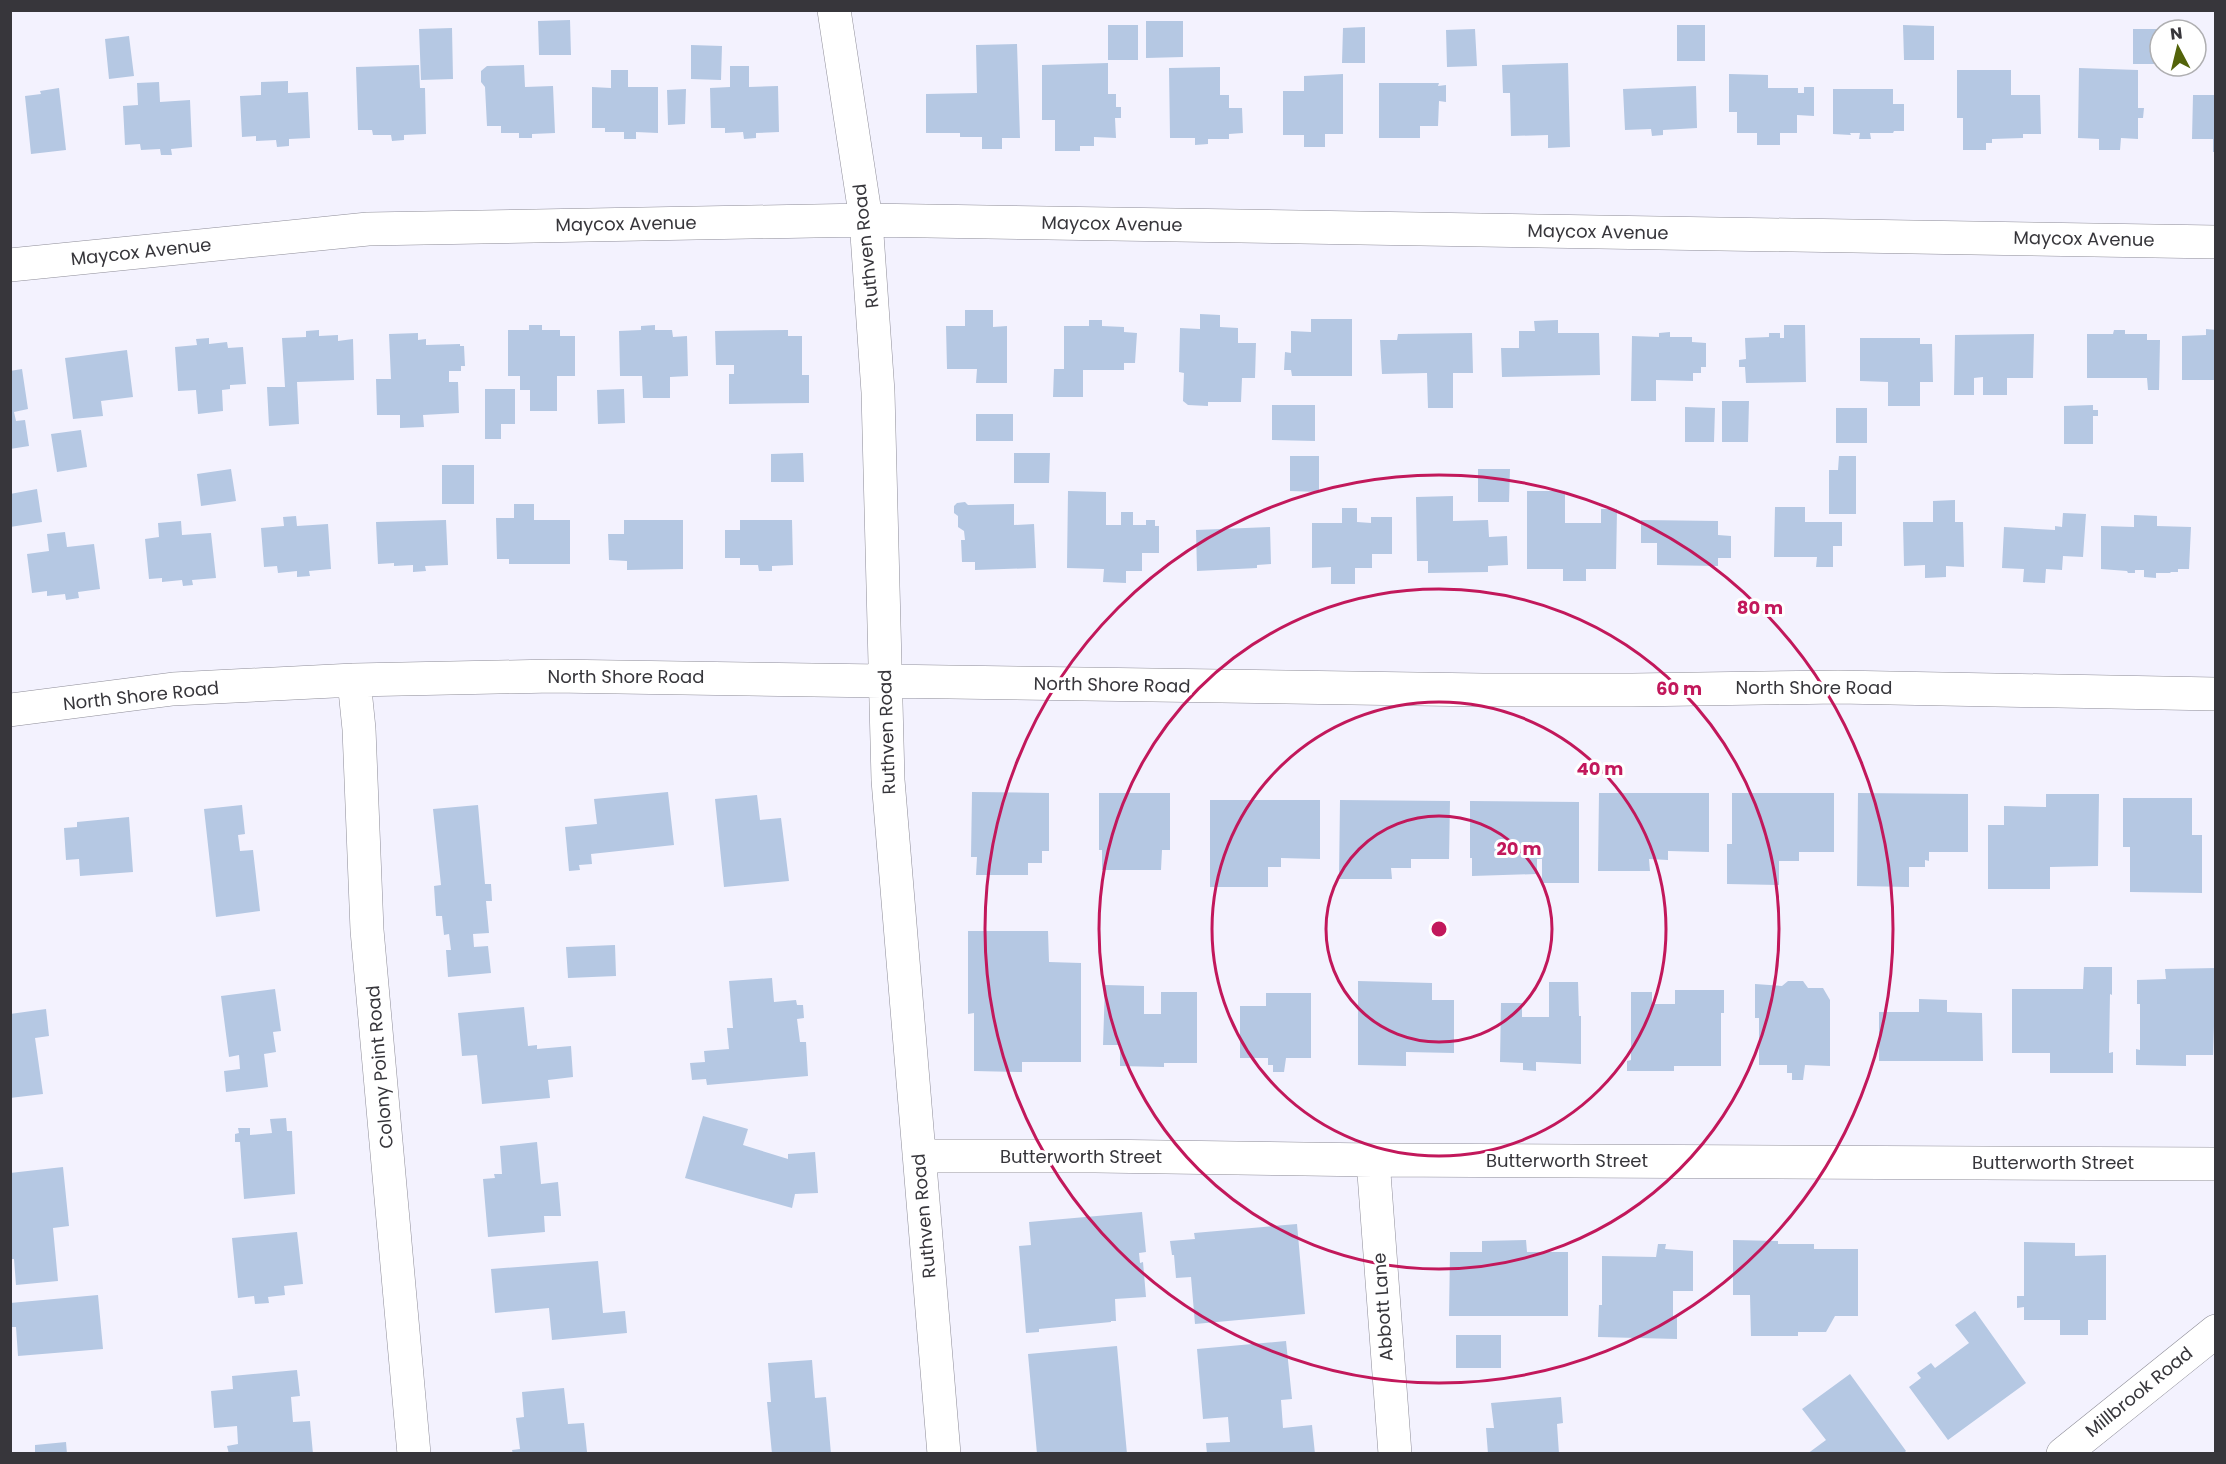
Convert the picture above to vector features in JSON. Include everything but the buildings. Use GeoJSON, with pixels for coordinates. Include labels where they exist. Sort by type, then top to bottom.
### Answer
{"type":"FeatureCollection","features":[{"type":"Feature","properties":{"kind":"street","name":"Ruthven Road"},"geometry":{"type":"LineString","coordinates":[[834,10],[866,220],[878,392],[888,780],[944,1454]]}},
{"type":"Feature","properties":{"kind":"street","name":"Maycox Avenue"},"geometry":{"type":"LineString","coordinates":[[10,264],[368,229],[866,220],[2216,242]]}},
{"type":"Feature","properties":{"kind":"street","name":"North Shore Road"},"geometry":{"type":"LineString","coordinates":[[10,710],[173,689],[354,680],[553,676],[1483,690],[1838,687],[2216,694]]}},
{"type":"Feature","properties":{"kind":"street","name":"Colony Point Road"},"geometry":{"type":"LineString","coordinates":[[354,680],[359,729],[367,930],[414,1454]]}},
{"type":"Feature","properties":{"kind":"street","name":"Butterworth Street"},"geometry":{"type":"LineString","coordinates":[[919,1156],[2216,1164]]}},
{"type":"Feature","properties":{"kind":"street","name":"Abbott Lane"},"geometry":{"type":"LineString","coordinates":[[1373,1160],[1395,1454]]}},
{"type":"Feature","properties":{"kind":"street","name":"Millbrook Road"},"geometry":{"type":"LineString","coordinates":[[2063,1454],[2216,1331]]}}]}
